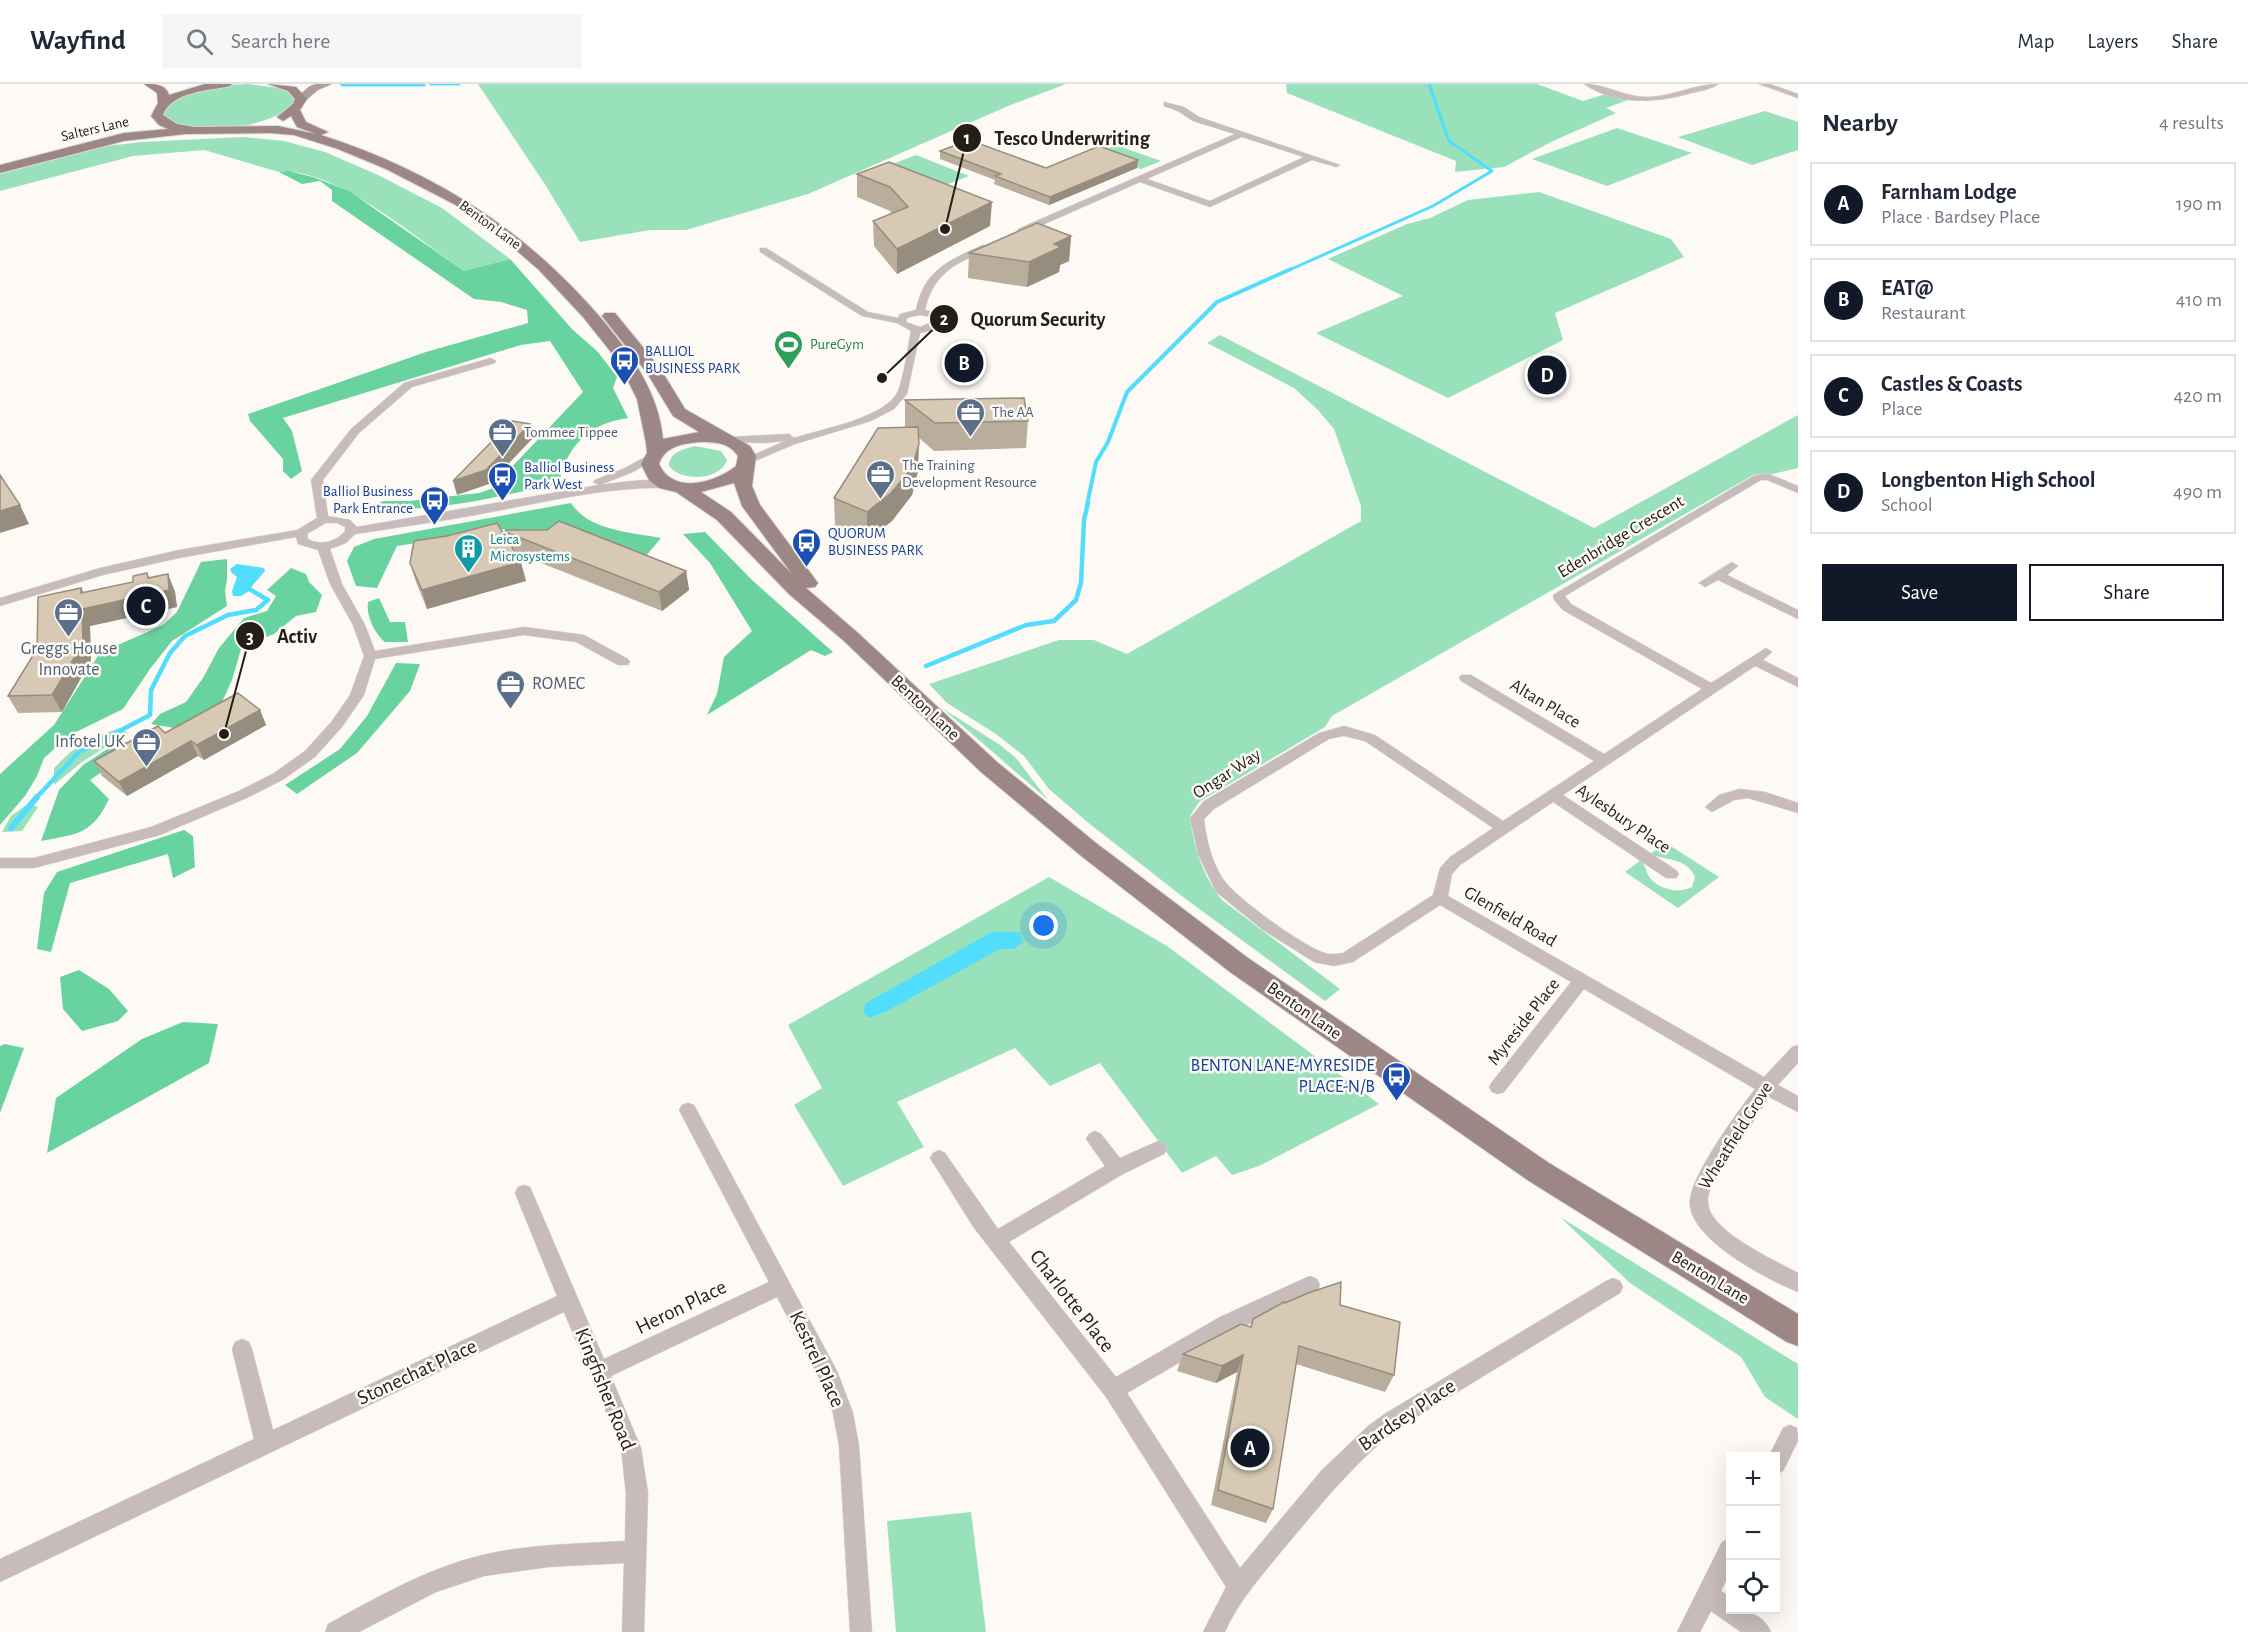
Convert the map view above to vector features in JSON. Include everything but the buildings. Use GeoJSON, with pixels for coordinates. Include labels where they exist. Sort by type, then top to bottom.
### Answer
{"type":"FeatureCollection","features":[{"type":"Feature","properties":{"kind":"main road"},"geometry":{"type":"LineString","coordinates":[[150,84],[163,92],[159,120],[170,126],[198,131],[223,131],[266,123],[298,104],[314,88],[327,84]]}},
{"type":"Feature","properties":{"kind":"main road","name":"Salters Lane"},"geometry":{"type":"LineString","coordinates":[[0,163],[130,129],[144,123],[161,108],[188,92],[226,84]]}},
{"type":"Feature","properties":{"kind":"main road","name":"Benton Lane"},"geometry":{"type":"LineString","coordinates":[[274,84],[292,89],[298,104],[301,124],[389,157],[452,185],[494,210],[536,241],[583,286],[654,370],[679,412],[742,447],[747,464],[743,486],[758,517],[851,637]]}},
{"type":"Feature","properties":{"kind":"main road","name":"Salters Lane"},"geometry":{"type":"LineString","coordinates":[[0,169],[124,137],[198,131]]}},
{"type":"Feature","properties":{"kind":"main road","name":"Benton Lane"},"geometry":{"type":"LineString","coordinates":[[223,131],[292,131],[334,145],[437,189],[499,228],[564,288],[594,321],[631,369],[652,419],[654,454],[650,464],[652,471],[659,479],[676,486],[724,516],[786,580],[1014,788],[1088,849],[1239,965],[1406,1082],[1545,1176],[1798,1331]]}},
{"type":"Feature","properties":{"kind":"main road"},"geometry":{"type":"LineString","coordinates":[[654,454],[683,438],[725,439]]}},
{"type":"Feature","properties":{"kind":"main road"},"geometry":{"type":"LineString","coordinates":[[676,486],[716,485],[732,479],[747,464]]}},
{"type":"Feature","properties":{"kind":"street"},"geometry":{"type":"LineString","coordinates":[[1588,84],[1628,98],[1646,100],[1660,99],[1715,84]]}},
{"type":"Feature","properties":{"kind":"street"},"geometry":{"type":"LineString","coordinates":[[1762,84],[1798,96]]}},
{"type":"Feature","properties":{"kind":"street"},"geometry":{"type":"LineString","coordinates":[[1167,104],[1181,109],[1196,119],[1336,165]]}},
{"type":"Feature","properties":{"kind":"street"},"geometry":{"type":"LineString","coordinates":[[1010,236],[1242,134]]}},
{"type":"Feature","properties":{"kind":"street"},"geometry":{"type":"LineString","coordinates":[[1141,179],[1210,204],[1311,157]]}},
{"type":"Feature","properties":{"kind":"street"},"geometry":{"type":"LineString","coordinates":[[920,312],[924,292],[939,271],[991,244]]}},
{"type":"Feature","properties":{"kind":"street"},"geometry":{"type":"LineString","coordinates":[[763,250],[865,314],[900,321],[904,326],[916,330],[931,328],[939,322],[935,315],[920,312],[906,314],[900,321]]}},
{"type":"Feature","properties":{"kind":"street"},"geometry":{"type":"LineString","coordinates":[[725,439],[764,440],[815,433],[867,419],[895,404],[902,394],[907,379],[916,330]]}},
{"type":"Feature","properties":{"kind":"street"},"geometry":{"type":"LineString","coordinates":[[323,520],[317,480],[355,431],[408,385],[491,362]]}},
{"type":"Feature","properties":{"kind":"street"},"geometry":{"type":"LineString","coordinates":[[747,464],[815,433]]}},
{"type":"Feature","properties":{"kind":"street"},"geometry":{"type":"LineString","coordinates":[[574,491],[629,470],[654,454]]}},
{"type":"Feature","properties":{"kind":"street","name":"Edenbridge Crescent"},"geometry":{"type":"LineString","coordinates":[[1712,688],[1567,607],[1560,600],[1559,595],[1760,477],[1769,477],[1798,490]]}},
{"type":"Feature","properties":{"kind":"street"},"geometry":{"type":"LineString","coordinates":[[301,533],[305,544],[323,546],[344,539],[351,531],[506,506],[574,491],[628,485],[676,486]]}},
{"type":"Feature","properties":{"kind":"street"},"geometry":{"type":"LineString","coordinates":[[0,602],[44,587],[151,560],[301,533],[314,523],[323,520],[342,520],[351,526],[351,531]]}},
{"type":"Feature","properties":{"kind":"street"},"geometry":{"type":"LineString","coordinates":[[0,863],[34,863],[155,831],[229,801],[279,776],[310,754],[337,724],[357,695],[370,656],[359,625],[336,584],[323,546]]}},
{"type":"Feature","properties":{"kind":"street"},"geometry":{"type":"LineString","coordinates":[[1705,583],[1732,566]]}},
{"type":"Feature","properties":{"kind":"street"},"geometry":{"type":"LineString","coordinates":[[1718,575],[1798,615]]}},
{"type":"Feature","properties":{"kind":"street"},"geometry":{"type":"LineString","coordinates":[[370,656],[524,631],[579,638],[623,662]]}},
{"type":"Feature","properties":{"kind":"street","name":"Glenfield Road"},"geometry":{"type":"LineString","coordinates":[[1798,683],[1760,656],[1447,868],[1440,898],[1798,1105]]}},
{"type":"Feature","properties":{"kind":"street","name":"Altan Place"},"geometry":{"type":"LineString","coordinates":[[1466,678],[1604,761]]}},
{"type":"Feature","properties":{"kind":"street","name":"Ongar Way"},"geometry":{"type":"LineString","coordinates":[[1440,898],[1347,958],[1336,960],[1318,957],[1300,947],[1222,889],[1200,836],[1197,818],[1209,805],[1324,736],[1350,732],[1370,738],[1504,829]]}},
{"type":"Feature","properties":{"kind":"street"},"geometry":{"type":"LineString","coordinates":[[1712,807],[1731,795],[1742,794],[1798,808]]}},
{"type":"Feature","properties":{"kind":"street","name":"Aylesbury Place"},"geometry":{"type":"LineString","coordinates":[[1554,796],[1671,874]]}},
{"type":"Feature","properties":{"kind":"street","name":"Myreside Place"},"geometry":{"type":"LineString","coordinates":[[1498,1087],[1581,981]]}},
{"type":"Feature","properties":{"kind":"street","name":"Wheatfield Grove"},"geometry":{"type":"LineString","coordinates":[[1798,1052],[1781,1067],[1765,1087],[1698,1195],[1700,1212],[1710,1228],[1726,1241],[1798,1283]]}},
{"type":"Feature","properties":{"kind":"street","name":"Kestrel Place"},"geometry":{"type":"LineString","coordinates":[[688,1110],[830,1378],[847,1431],[861,1632]]}},
{"type":"Feature","properties":{"kind":"street"},"geometry":{"type":"LineString","coordinates":[[1095,1139],[1117,1168]]}},
{"type":"Feature","properties":{"kind":"street"},"geometry":{"type":"LineString","coordinates":[[996,1240],[1117,1168],[1158,1149]]}},
{"type":"Feature","properties":{"kind":"street","name":"Charlotte Place"},"geometry":{"type":"LineString","coordinates":[[939,1158],[968,1204],[1113,1390]]}},
{"type":"Feature","properties":{"kind":"street","name":"Kingfisher Road"},"geometry":{"type":"LineString","coordinates":[[524,1193],[631,1449],[637,1493],[633,1632]]}},
{"type":"Feature","properties":{"kind":"street","name":"Heron Place"},"geometry":{"type":"LineString","coordinates":[[600,1371],[782,1285]]}},
{"type":"Feature","properties":{"kind":"street"},"geometry":{"type":"LineString","coordinates":[[1239,1587],[1113,1390],[1227,1324],[1310,1285]]}},
{"type":"Feature","properties":{"kind":"street","name":"Bardsey Place"},"geometry":{"type":"LineString","coordinates":[[1214,1632],[1239,1587],[1326,1479],[1360,1444],[1393,1420],[1613,1287]]}},
{"type":"Feature","properties":{"kind":"street","name":"Stonechat Place"},"geometry":{"type":"LineString","coordinates":[[0,1570],[569,1300]]}},
{"type":"Feature","properties":{"kind":"street"},"geometry":{"type":"LineString","coordinates":[[242,1349],[266,1444]]}},
{"type":"Feature","properties":{"kind":"street"},"geometry":{"type":"LineString","coordinates":[[1780,1456],[1790,1435]]}},
{"type":"Feature","properties":{"kind":"street"},"geometry":{"type":"LineString","coordinates":[[336,1632],[421,1587],[463,1571],[521,1559],[635,1551]]}},
{"type":"Feature","properties":{"kind":"street"},"geometry":{"type":"LineString","coordinates":[[1688,1632],[1726,1559]]}},
{"type":"Feature","properties":{"kind":"street"},"geometry":{"type":"LineString","coordinates":[[1707,1594],[1760,1632]]}},
{"type":"Feature","properties":{"kind":"green space"},"geometry":{"type":"Polygon","coordinates":[[[248,84],[279,88],[289,92],[294,98],[293,104],[268,119],[228,128],[189,128],[174,123],[164,115],[168,107],[187,94],[248,84]]]}},
{"type":"Feature","properties":{"kind":"green space"},"geometry":{"type":"Polygon","coordinates":[[[478,84],[1066,84],[1008,106],[808,194],[686,230],[650,230],[580,242],[546,186],[478,84]]]}},
{"type":"Feature","properties":{"kind":"green space"},"geometry":{"type":"Polygon","coordinates":[[[1286,84],[1537,84],[1583,101],[1609,93],[1631,99],[1606,108],[1616,113],[1551,142],[1504,167],[1455,172],[1456,161],[1287,93],[1286,84]]]}},
{"type":"Feature","properties":{"kind":"green space"},"geometry":{"type":"Polygon","coordinates":[[[1765,111],[1798,122],[1798,150],[1752,165],[1678,137],[1765,111]]]}},
{"type":"Feature","properties":{"kind":"green space"},"geometry":{"type":"Polygon","coordinates":[[[1617,128],[1692,153],[1607,186],[1532,159],[1617,128]]]}},
{"type":"Feature","properties":{"kind":"green space"},"geometry":{"type":"Polygon","coordinates":[[[243,137],[284,141],[325,152],[378,175],[442,208],[510,259],[464,271],[400,224],[350,193],[325,181],[301,173],[279,172],[204,150],[133,156],[0,191],[0,174],[107,146],[243,137]]]}},
{"type":"Feature","properties":{"kind":"green space"},"geometry":{"type":"Polygon","coordinates":[[[1113,144],[1161,161],[1141,169],[1094,153],[1113,144]]]}},
{"type":"Feature","properties":{"kind":"green space"},"geometry":{"type":"Polygon","coordinates":[[[916,155],[969,176],[933,190],[879,169],[916,155]]]}},
{"type":"Feature","properties":{"kind":"green space"},"geometry":{"type":"Polygon","coordinates":[[[288,171],[313,177],[349,191],[464,271],[510,259],[572,329],[598,352],[617,377],[613,388],[628,418],[602,425],[582,439],[567,458],[559,484],[440,506],[392,508],[369,506],[384,501],[409,501],[479,493],[491,489],[583,392],[550,341],[521,345],[283,418],[292,431],[302,471],[291,479],[283,471],[283,459],[250,421],[248,414],[426,352],[528,323],[527,310],[501,302],[474,299],[332,201],[332,190],[320,181],[302,184],[279,172],[288,171]]]}},
{"type":"Feature","properties":{"kind":"green space"},"geometry":{"type":"Polygon","coordinates":[[[1539,192],[1671,239],[1684,257],[1555,313],[1563,340],[1448,398],[1316,333],[1403,296],[1328,259],[1407,224],[1430,218],[1468,200],[1539,192]]]}},
{"type":"Feature","properties":{"kind":"green space"},"geometry":{"type":"Polygon","coordinates":[[[1220,335],[1594,528],[1798,415],[1798,468],[1768,475],[1755,474],[1332,716],[1325,727],[1199,802],[1190,816],[1191,827],[1200,860],[1215,891],[1222,900],[1340,989],[1325,1001],[1183,897],[1086,821],[1049,789],[1024,756],[996,734],[947,703],[929,684],[1059,640],[1094,640],[1127,654],[1361,521],[1361,506],[1334,429],[1318,410],[1294,388],[1207,343],[1220,335]]]}},
{"type":"Feature","properties":{"kind":"green space"},"geometry":{"type":"Polygon","coordinates":[[[695,446],[721,451],[727,460],[723,467],[709,475],[691,477],[682,475],[669,466],[674,454],[695,446]]]}},
{"type":"Feature","properties":{"kind":"green space"},"geometry":{"type":"Polygon","coordinates":[[[571,503],[579,512],[599,525],[661,538],[646,556],[511,538],[504,529],[397,546],[377,588],[356,586],[347,561],[354,547],[374,539],[571,503]]]}},
{"type":"Feature","properties":{"kind":"green space"},"geometry":{"type":"Polygon","coordinates":[[[705,532],[752,580],[833,652],[825,656],[811,650],[707,715],[717,694],[724,657],[752,631],[710,563],[683,534],[705,532]]]}},
{"type":"Feature","properties":{"kind":"green space"},"geometry":{"type":"Polygon","coordinates":[[[227,559],[225,590],[227,606],[172,641],[123,709],[70,735],[44,758],[25,796],[0,825],[0,774],[54,725],[100,653],[163,625],[177,612],[201,562],[227,559]]]}},
{"type":"Feature","properties":{"kind":"green space"},"geometry":{"type":"Polygon","coordinates":[[[291,568],[306,574],[309,582],[322,595],[316,612],[296,616],[274,634],[242,646],[232,680],[218,711],[174,728],[151,724],[160,714],[186,702],[203,678],[219,648],[244,618],[267,611],[276,596],[267,590],[291,568]]]}},
{"type":"Feature","properties":{"kind":"green space"},"geometry":{"type":"Polygon","coordinates":[[[379,598],[390,622],[405,622],[408,642],[385,642],[377,634],[370,618],[368,602],[379,598]]]}},
{"type":"Feature","properties":{"kind":"green space"},"geometry":{"type":"Polygon","coordinates":[[[396,663],[420,664],[410,691],[357,753],[297,794],[285,785],[340,749],[367,716],[396,663]]]}},
{"type":"Feature","properties":{"kind":"green space"},"geometry":{"type":"Polygon","coordinates":[[[942,708],[1000,745],[1016,758],[1048,800],[942,708]]]}},
{"type":"Feature","properties":{"kind":"green space"},"geometry":{"type":"Polygon","coordinates":[[[121,728],[128,733],[82,762],[54,785],[54,768],[77,747],[92,738],[121,728]]]}},
{"type":"Feature","properties":{"kind":"green space"},"geometry":{"type":"Polygon","coordinates":[[[118,742],[134,742],[140,746],[90,780],[109,799],[96,820],[82,831],[41,841],[59,790],[83,765],[118,742]]]}},
{"type":"Feature","properties":{"kind":"green space"},"geometry":{"type":"Polygon","coordinates":[[[29,803],[38,807],[22,831],[2,832],[11,816],[29,803]]]}},
{"type":"Feature","properties":{"kind":"green space"},"geometry":{"type":"Polygon","coordinates":[[[184,830],[193,836],[195,867],[173,878],[168,854],[70,883],[51,952],[37,949],[44,893],[57,872],[184,830]]]}},
{"type":"Feature","properties":{"kind":"green space"},"geometry":{"type":"Polygon","coordinates":[[[1666,843],[1719,877],[1678,908],[1625,872],[1641,860],[1650,878],[1664,888],[1681,890],[1692,887],[1695,877],[1687,866],[1650,854],[1666,843]]]}},
{"type":"Feature","properties":{"kind":"green space"},"geometry":{"type":"Polygon","coordinates":[[[1049,877],[1167,946],[1379,1104],[1259,1166],[1232,1175],[1216,1156],[1182,1173],[1100,1063],[1050,1086],[1015,1048],[897,1102],[924,1147],[843,1186],[794,1105],[822,1088],[788,1025],[1049,877]]]}},
{"type":"Feature","properties":{"kind":"green space"},"geometry":{"type":"Polygon","coordinates":[[[79,970],[109,989],[128,1011],[118,1021],[82,1031],[63,1009],[60,977],[79,970]]]}},
{"type":"Feature","properties":{"kind":"green space"},"geometry":{"type":"Polygon","coordinates":[[[183,1022],[218,1024],[209,1063],[47,1153],[56,1098],[142,1039],[183,1022]]]}},
{"type":"Feature","properties":{"kind":"green space"},"geometry":{"type":"Polygon","coordinates":[[[5,1044],[24,1048],[0,1113],[0,1046],[5,1044]]]}},
{"type":"Feature","properties":{"kind":"green space"},"geometry":{"type":"Polygon","coordinates":[[[1560,1217],[1798,1364],[1798,1419],[1765,1397],[1741,1357],[1630,1283],[1560,1217]]]}},
{"type":"Feature","properties":{"kind":"green space"},"geometry":{"type":"Polygon","coordinates":[[[971,1512],[986,1632],[896,1632],[887,1521],[971,1512]]]}},
{"type":"Feature","properties":{"kind":"water"},"geometry":{"type":"Polygon","coordinates":[[[237,564],[264,568],[265,571],[251,590],[241,596],[233,596],[232,591],[237,577],[230,569],[237,564]]]}},
{"type":"Feature","properties":{"kind":"water"},"geometry":{"type":"Polygon","coordinates":[[[992,932],[1020,932],[1023,942],[1014,949],[1000,949],[889,1010],[869,1018],[863,1012],[866,1003],[992,932]]]}},
{"type":"Feature","properties":{"kind":"waterway"},"geometry":{"type":"LineString","coordinates":[[431,84],[459,84]]}},
{"type":"Feature","properties":{"kind":"waterway"},"geometry":{"type":"LineString","coordinates":[[1287,271],[1433,206],[1492,171],[1449,141],[1429,84]]}},
{"type":"Feature","properties":{"kind":"waterway"},"geometry":{"type":"LineString","coordinates":[[342,85],[424,85]]}},
{"type":"Feature","properties":{"kind":"waterway"},"geometry":{"type":"LineString","coordinates":[[1087,505],[1096,462],[1108,442],[1127,392],[1217,302],[1291,269]]}},
{"type":"Feature","properties":{"kind":"waterway"},"geometry":{"type":"LineString","coordinates":[[926,666],[1026,625],[1054,621],[1076,600],[1081,583],[1084,520],[1088,503]]}},
{"type":"Feature","properties":{"kind":"waterway"},"geometry":{"type":"LineString","coordinates":[[36,798],[79,752],[150,715],[151,690],[170,653],[185,636],[228,615],[256,610],[268,600],[251,590]]}},
{"type":"Feature","properties":{"kind":"waterway"},"geometry":{"type":"LineString","coordinates":[[11,828],[37,797]]}},
{"type":"Feature","properties":{"kind":"place","name":"Tesco Underwriting"},"geometry":{"type":"Point","coordinates":[945,229]}},
{"type":"Feature","properties":{"kind":"place","name":"EAT@"},"geometry":{"type":"Point","coordinates":[964,363]}},
{"type":"Feature","properties":{"kind":"place","name":"PureGym"},"geometry":{"type":"Point","coordinates":[789,370]}},
{"type":"Feature","properties":{"kind":"place","name":"Longbenton High School"},"geometry":{"type":"Point","coordinates":[1547,375]}},
{"type":"Feature","properties":{"kind":"place","name":"Quorum Security"},"geometry":{"type":"Point","coordinates":[882,378]}},
{"type":"Feature","properties":{"kind":"place","name":"BALLIOL BUSINESS PARK"},"geometry":{"type":"Point","coordinates":[624,386]}},
{"type":"Feature","properties":{"kind":"place","name":"The AA"},"geometry":{"type":"Point","coordinates":[971,438]}},
{"type":"Feature","properties":{"kind":"place","name":"Tommee Tippee"},"geometry":{"type":"Point","coordinates":[503,458]}},
{"type":"Feature","properties":{"kind":"place","name":"The Training Development Resource"},"geometry":{"type":"Point","coordinates":[881,500]}},
{"type":"Feature","properties":{"kind":"place","name":"Balliol Business Park West"},"geometry":{"type":"Point","coordinates":[503,502]}},
{"type":"Feature","properties":{"kind":"place","name":"Balliol Business Park Entrance"},"geometry":{"type":"Point","coordinates":[434,526]}},
{"type":"Feature","properties":{"kind":"place","name":"QUORUM BUSINESS PARK"},"geometry":{"type":"Point","coordinates":[807,568]}},
{"type":"Feature","properties":{"kind":"place","name":"Leica Microsystems"},"geometry":{"type":"Point","coordinates":[469,574]}},
{"type":"Feature","properties":{"kind":"place","name":"Castles & Coasts"},"geometry":{"type":"Point","coordinates":[146,606]}},
{"type":"Feature","properties":{"kind":"place","name":"Greggs House Innovate"},"geometry":{"type":"Point","coordinates":[69,638]}},
{"type":"Feature","properties":{"kind":"place","name":"ROMEC"},"geometry":{"type":"Point","coordinates":[511,710]}},
{"type":"Feature","properties":{"kind":"place","name":"Activ"},"geometry":{"type":"Point","coordinates":[224,734]}},
{"type":"Feature","properties":{"kind":"place","name":"Infotel UK"},"geometry":{"type":"Point","coordinates":[146,768]}},
{"type":"Feature","properties":{"kind":"place","name":"BENTON LANE-MYRESIDE PLACE-N/B"},"geometry":{"type":"Point","coordinates":[1396,1102]}},
{"type":"Feature","properties":{"kind":"place","name":"Farnham Lodge"},"geometry":{"type":"Point","coordinates":[1250,1448]}}]}
